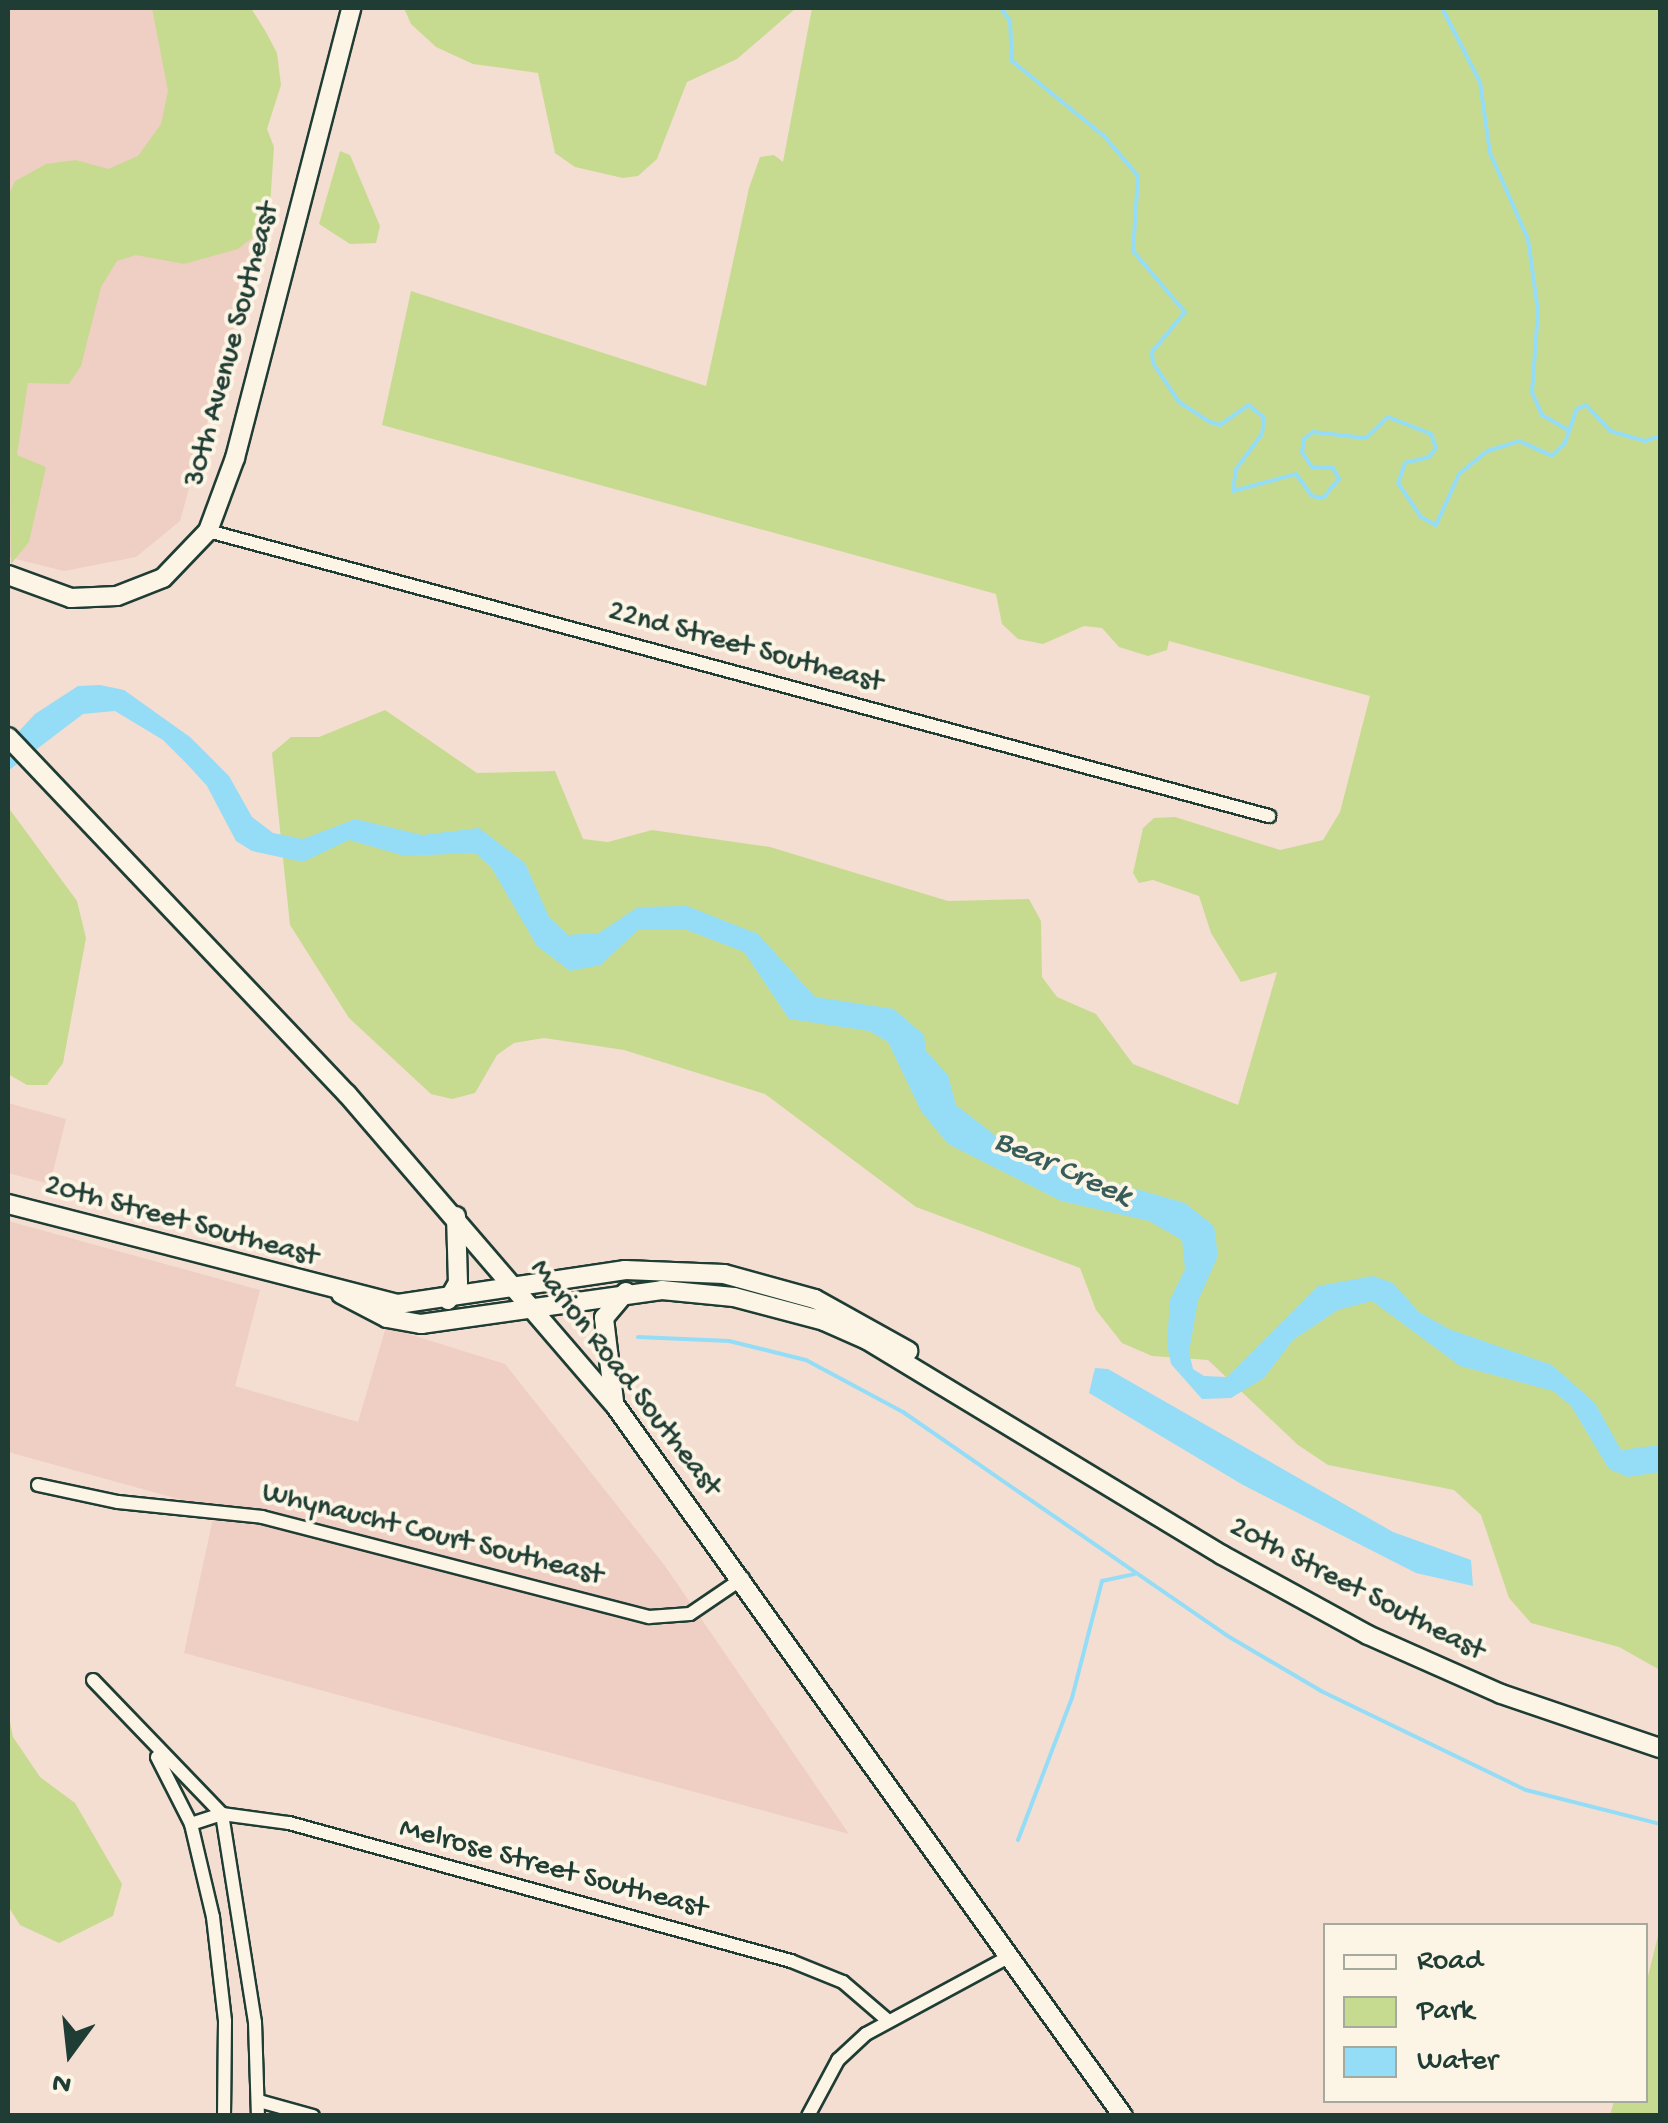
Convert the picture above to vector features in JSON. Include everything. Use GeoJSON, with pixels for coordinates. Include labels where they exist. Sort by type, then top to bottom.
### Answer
{"type":"FeatureCollection","features":[{"type":"Feature","properties":{"kind":"street","name":"30th Avenue Southeast"},"geometry":{"type":"LineString","coordinates":[[8,574],[71,598],[117,596],[163,578],[208,530],[235,458],[351,8]]}},
{"type":"Feature","properties":{"kind":"street","name":"22nd Street Southeast"},"geometry":{"type":"LineString","coordinates":[[208,530],[1269,816]]}},
{"type":"Feature","properties":{"kind":"street","name":"Marion Road Southeast"},"geometry":{"type":"LineString","coordinates":[[8,736],[456,1216],[614,1404],[743,1578],[1124,2116]]}},
{"type":"Feature","properties":{"kind":"street","name":"20th Street Southeast"},"geometry":{"type":"LineString","coordinates":[[8,1204],[341,1294],[398,1304],[675,1268],[794,1290],[886,1336],[1045,1444],[1222,1556],[1368,1635],[1501,1694],[1660,1748]]}},
{"type":"Feature","properties":{"kind":"street"},"geometry":{"type":"LineString","coordinates":[[448,1300],[458,1283],[456,1216]]}},
{"type":"Feature","properties":{"kind":"street"},"geometry":{"type":"LineString","coordinates":[[614,1404],[604,1318],[626,1292]]}},
{"type":"Feature","properties":{"kind":"street","name":"20th Street Southeast"},"geometry":{"type":"LineString","coordinates":[[341,1294],[387,1318],[421,1324],[626,1292],[710,1293],[834,1326],[1045,1444]]}},
{"type":"Feature","properties":{"kind":"street","name":"Whynaucht Court Southeast"},"geometry":{"type":"LineString","coordinates":[[38,1485],[118,1502],[262,1517],[649,1617],[690,1614],[743,1578]]}},
{"type":"Feature","properties":{"kind":"street"},"geometry":{"type":"LineString","coordinates":[[92,1680],[151,1746],[222,1814],[255,2022],[258,2108],[313,2116]]}},
{"type":"Feature","properties":{"kind":"street"},"geometry":{"type":"LineString","coordinates":[[151,1746],[191,1824],[214,1917],[225,2020],[224,2116]]}},
{"type":"Feature","properties":{"kind":"street","name":"Melrose Street Southeast"},"geometry":{"type":"LineString","coordinates":[[191,1824],[222,1814],[289,1823],[791,1962],[856,1990],[886,2020]]}},
{"type":"Feature","properties":{"kind":"street"},"geometry":{"type":"LineString","coordinates":[[808,2116],[838,2060],[886,2020],[944,1996],[1010,1956]]}},
{"type":"Feature","properties":{"kind":"shaded area"},"geometry":{"type":"Polygon","coordinates":[[[8,8],[180,8],[182,71],[154,161],[8,266],[8,8]]]}},
{"type":"Feature","properties":{"kind":"shaded area"},"geometry":{"type":"Polygon","coordinates":[[[91,206],[266,212],[180,521],[136,557],[64,571],[8,557],[12,389],[91,206]]]}},
{"type":"Feature","properties":{"kind":"shaded area"},"geometry":{"type":"Polygon","coordinates":[[[8,1103],[66,1119],[50,1184],[8,1173],[8,1103]]]}},
{"type":"Feature","properties":{"kind":"shaded area"},"geometry":{"type":"Polygon","coordinates":[[[8,1221],[260,1290],[235,1386],[358,1422],[386,1327],[505,1364],[665,1566],[849,1834],[184,1653],[215,1509],[8,1452],[8,1221]]]}},
{"type":"Feature","properties":{"kind":"green space"},"geometry":{"type":"Polygon","coordinates":[[[152,8],[251,8],[266,32],[277,53],[281,85],[267,129],[274,147],[270,206],[257,234],[238,249],[184,264],[136,255],[117,261],[101,287],[81,366],[69,384],[28,383],[17,455],[46,467],[29,542],[11,564],[8,196],[15,181],[46,164],[76,160],[108,169],[138,156],[161,124],[168,91],[152,8]]]}},
{"type":"Feature","properties":{"kind":"green space"},"geometry":{"type":"Polygon","coordinates":[[[404,8],[796,8],[737,59],[687,82],[657,159],[638,176],[623,178],[575,167],[555,153],[538,73],[473,64],[436,47],[411,24],[404,8]]]}},
{"type":"Feature","properties":{"kind":"green space"},"geometry":{"type":"Polygon","coordinates":[[[812,8],[1660,8],[1660,1670],[1619,1647],[1531,1623],[1509,1598],[1481,1515],[1454,1490],[1328,1465],[1298,1445],[1208,1360],[1152,1356],[1122,1343],[1096,1310],[1080,1268],[916,1207],[765,1094],[624,1050],[544,1038],[514,1043],[497,1055],[475,1093],[452,1099],[431,1094],[349,1018],[290,925],[272,753],[291,737],[319,737],[385,710],[477,773],[555,771],[583,839],[608,842],[652,830],[770,847],[948,901],[1029,899],[1041,921],[1042,977],[1057,997],[1096,1014],[1133,1064],[1238,1105],[1277,972],[1241,982],[1211,933],[1199,896],[1153,880],[1139,883],[1133,873],[1143,828],[1154,818],[1175,817],[1280,850],[1323,840],[1340,812],[1370,696],[1169,641],[1167,650],[1148,656],[1119,647],[1102,628],[1084,626],[1043,644],[1018,639],[1002,624],[996,594],[382,425],[411,291],[706,386],[749,188],[760,157],[774,155],[783,162],[812,8]]]}},
{"type":"Feature","properties":{"kind":"green space"},"geometry":{"type":"Polygon","coordinates":[[[340,151],[350,155],[380,226],[376,243],[350,244],[319,224],[340,151]]]}},
{"type":"Feature","properties":{"kind":"green space"},"geometry":{"type":"Polygon","coordinates":[[[8,807],[77,901],[86,938],[63,1063],[47,1085],[27,1085],[8,1074],[8,807]]]}},
{"type":"Feature","properties":{"kind":"green space"},"geometry":{"type":"Polygon","coordinates":[[[8,1712],[13,1737],[40,1777],[75,1803],[122,1884],[113,1916],[59,1943],[20,1925],[8,1906],[8,1712]]]}},
{"type":"Feature","properties":{"kind":"green space"},"geometry":{"type":"Polygon","coordinates":[[[1660,1928],[1660,2115],[1610,2115],[1613,2103],[1648,2103],[1648,1976],[1660,1928]]]}},
{"type":"Feature","properties":{"kind":"water","name":"Bear Creek"},"geometry":{"type":"Polygon","coordinates":[[[78,686],[124,690],[190,737],[229,776],[252,817],[273,833],[303,839],[355,819],[422,835],[479,828],[525,863],[549,917],[568,935],[599,933],[638,907],[687,906],[758,934],[815,997],[894,1009],[924,1035],[926,1051],[948,1075],[956,1105],[996,1136],[1062,1168],[1185,1203],[1214,1226],[1218,1256],[1198,1301],[1189,1352],[1193,1369],[1204,1376],[1227,1377],[1318,1286],[1373,1276],[1393,1283],[1419,1312],[1449,1329],[1552,1365],[1595,1403],[1621,1450],[1660,1445],[1660,1472],[1628,1477],[1609,1469],[1571,1406],[1553,1391],[1460,1366],[1372,1301],[1338,1310],[1293,1340],[1264,1378],[1231,1398],[1202,1399],[1171,1364],[1167,1345],[1170,1300],[1185,1269],[1182,1240],[1149,1221],[1061,1201],[948,1144],[921,1111],[888,1042],[869,1031],[789,1019],[744,952],[684,929],[638,930],[601,965],[570,971],[537,946],[491,867],[475,853],[405,856],[349,840],[303,862],[252,851],[236,841],[207,786],[188,765],[163,740],[115,711],[83,714],[8,771],[8,743],[35,714],[78,686]]]}},
{"type":"Feature","properties":{"kind":"water"},"geometry":{"type":"Polygon","coordinates":[[[1095,1368],[1108,1369],[1393,1532],[1471,1560],[1473,1586],[1416,1573],[1243,1485],[1089,1393],[1095,1368]]]}},
{"type":"Feature","properties":{"kind":"waterway"},"geometry":{"type":"LineString","coordinates":[[1001,8],[1010,21],[1012,61],[1104,136],[1138,176],[1133,251],[1185,312],[1152,352],[1153,363],[1179,402],[1210,422],[1220,425],[1249,405],[1264,418],[1262,434],[1236,469],[1233,491],[1296,474],[1312,496],[1323,498],[1339,479],[1333,468],[1312,467],[1302,452],[1304,439],[1313,432],[1366,438],[1388,417],[1431,434],[1436,448],[1429,457],[1405,463],[1398,483],[1421,517],[1436,525],[1459,474],[1487,451],[1519,441],[1552,456],[1565,443],[1577,409],[1586,405],[1610,431],[1645,441],[1660,436]]}},
{"type":"Feature","properties":{"kind":"waterway"},"geometry":{"type":"LineString","coordinates":[[1442,8],[1480,82],[1490,153],[1528,239],[1538,311],[1532,392],[1542,415],[1568,430]]}},
{"type":"Feature","properties":{"kind":"waterway"},"geometry":{"type":"LineString","coordinates":[[638,1337],[729,1341],[806,1360],[903,1412],[1226,1635],[1321,1691],[1526,1790],[1660,1824]]}},
{"type":"Feature","properties":{"kind":"waterway"},"geometry":{"type":"LineString","coordinates":[[1018,1840],[1072,1698],[1102,1581],[1134,1574]]}}]}
